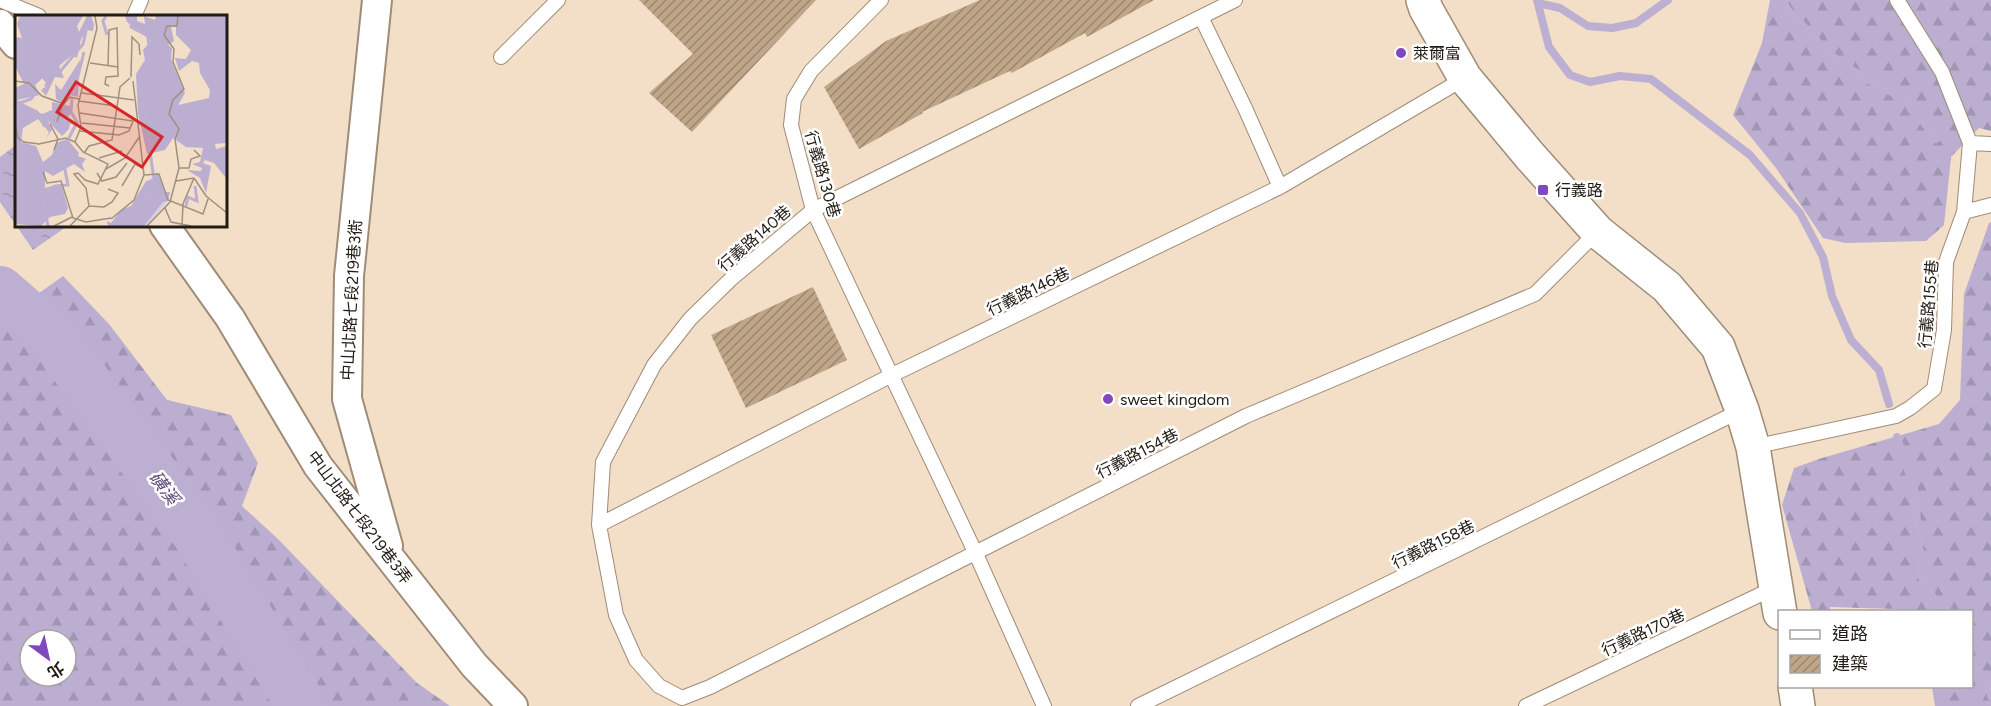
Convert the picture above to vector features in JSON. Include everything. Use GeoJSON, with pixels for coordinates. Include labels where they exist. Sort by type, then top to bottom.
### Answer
{"type":"FeatureCollection","features":[{"type":"Feature","properties":{"kind":"street","name":"中山北路七段219巷3衖"},"geometry":{"type":"LineString","coordinates":[[376,0],[349,276],[346,399],[392,559]]}},
{"type":"Feature","properties":{"kind":"street"},"geometry":{"type":"LineString","coordinates":[[1423,0],[1465,78],[1530,156],[1598,232],[1667,287],[1718,346],[1754,447],[1777,600]]}},
{"type":"Feature","properties":{"kind":"street"},"geometry":{"type":"LineString","coordinates":[[0,24],[15,43]]}},
{"type":"Feature","properties":{"kind":"street","name":"中山北路七段219巷3弄"},"geometry":{"type":"LineString","coordinates":[[165,226],[230,318],[318,466],[474,665],[513,706]]}},
{"type":"Feature","properties":{"kind":"street"},"geometry":{"type":"LineString","coordinates":[[1795,688],[1798,706]]}},
{"type":"Feature","properties":{"kind":"lane"},"geometry":{"type":"LineString","coordinates":[[0,0],[37,15]]}},
{"type":"Feature","properties":{"kind":"lane"},"geometry":{"type":"LineString","coordinates":[[134,15],[141,0]]}},
{"type":"Feature","properties":{"kind":"lane"},"geometry":{"type":"LineString","coordinates":[[501,57],[558,0]]}},
{"type":"Feature","properties":{"kind":"lane","name":"行義路130巷"},"geometry":{"type":"LineString","coordinates":[[881,0],[811,71],[794,99],[792,125],[813,210],[976,554],[1044,706]]}},
{"type":"Feature","properties":{"kind":"lane","name":"行義路140巷"},"geometry":{"type":"LineString","coordinates":[[682,698],[659,686],[636,660],[616,615],[599,525],[603,462],[654,365],[698,311],[731,279],[813,210],[1235,0]]}},
{"type":"Feature","properties":{"kind":"lane","name":"行義路155巷"},"geometry":{"type":"LineString","coordinates":[[1754,447],[1896,416],[1934,389],[1944,330],[1946,262],[1964,212],[1970,143],[1942,72],[1898,0]]}},
{"type":"Feature","properties":{"kind":"lane"},"geometry":{"type":"LineString","coordinates":[[1201,17],[1280,187]]}},
{"type":"Feature","properties":{"kind":"lane","name":"行義路146巷"},"geometry":{"type":"LineString","coordinates":[[599,525],[892,375],[1280,187],[1465,78]]}},
{"type":"Feature","properties":{"kind":"lane"},"geometry":{"type":"LineString","coordinates":[[1970,143],[1991,144]]}},
{"type":"Feature","properties":{"kind":"lane"},"geometry":{"type":"LineString","coordinates":[[1964,212],[1991,205]]}},
{"type":"Feature","properties":{"kind":"lane","name":"行義路154巷"},"geometry":{"type":"LineString","coordinates":[[682,698],[710,687],[976,554],[1246,416],[1535,294],[1598,232]]}},
{"type":"Feature","properties":{"kind":"lane","name":"行義路158巷"},"geometry":{"type":"LineString","coordinates":[[1138,706],[1742,410]]}},
{"type":"Feature","properties":{"kind":"lane","name":"行義路170巷"},"geometry":{"type":"LineString","coordinates":[[1526,706],[1777,600]]}},
{"type":"Feature","properties":{"kind":"green space"},"geometry":{"type":"Polygon","coordinates":[[[1770,0],[1991,0],[1991,131],[1979,128],[1951,157],[1944,225],[1926,241],[1845,243],[1823,238],[1776,168],[1733,115],[1762,43],[1770,0]]]}},
{"type":"Feature","properties":{"kind":"green space"},"geometry":{"type":"Polygon","coordinates":[[[1991,222],[1991,706],[1935,706],[1932,688],[1973,688],[1973,610],[1830,607],[1830,610],[1812,610],[1782,505],[1794,468],[1939,424],[1960,400],[1964,294],[1991,222]]]}},
{"type":"Feature","properties":{"kind":"green space"},"geometry":{"type":"Polygon","coordinates":[[[63,276],[109,324],[167,400],[231,415],[258,463],[242,506],[278,539],[417,683],[450,706],[0,706],[0,321],[63,276]]]}},
{"type":"Feature","properties":{"kind":"water"},"geometry":{"type":"Polygon","coordinates":[[[15,146],[15,224],[0,202],[0,157],[15,146]]]}},
{"type":"Feature","properties":{"kind":"water"},"geometry":{"type":"Polygon","coordinates":[[[16,226],[68,226],[33,250],[16,226]]]}},
{"type":"Feature","properties":{"kind":"building"},"geometry":{"type":"Polygon","coordinates":[[[639,0],[816,0],[692,132],[649,93],[693,54],[639,0]]]}},
{"type":"Feature","properties":{"kind":"building"},"geometry":{"type":"Polygon","coordinates":[[[980,0],[1154,0],[1087,37],[1085,33],[1012,73],[1010,71],[922,112],[859,149],[824,87],[886,41],[980,0]]]}},
{"type":"Feature","properties":{"kind":"building"},"geometry":{"type":"Polygon","coordinates":[[[813,287],[847,360],[746,408],[711,335],[813,287]]]}},
{"type":"Feature","properties":{"kind":"waterway"},"geometry":{"type":"LineString","coordinates":[[1537,0],[1549,47],[1570,75],[1590,82],[1620,76],[1651,79],[1750,155],[1800,213],[1823,257],[1832,296],[1851,340],[1879,370],[1889,404]]}},
{"type":"Feature","properties":{"kind":"waterway"},"geometry":{"type":"LineString","coordinates":[[1538,3],[1560,8],[1588,26],[1612,28],[1636,23],[1668,0]]}},
{"type":"Feature","properties":{"kind":"waterway"},"geometry":{"type":"LineString","coordinates":[[1782,0],[1787,9],[1829,54],[1853,71],[1908,101],[1936,139]]}},
{"type":"Feature","properties":{"kind":"waterway","name":"磺溪"},"geometry":{"type":"LineString","coordinates":[[0,291],[54,338],[198,535],[302,706]]}},
{"type":"Feature","properties":{"kind":"waterway"},"geometry":{"type":"LineString","coordinates":[[1897,437],[1914,488],[1922,577],[1940,610]]}},
{"type":"Feature","properties":{"kind":"waterway"},"geometry":{"type":"LineString","coordinates":[[1973,662],[1988,684],[1991,696]]}},
{"type":"Feature","properties":{"kind":"place","name":"萊爾富"},"geometry":{"type":"Point","coordinates":[1401,53]}},
{"type":"Feature","properties":{"kind":"place","name":"行義路"},"geometry":{"type":"Point","coordinates":[1543,190]}},
{"type":"Feature","properties":{"kind":"place","name":"sweet kingdom"},"geometry":{"type":"Point","coordinates":[1108,399]}}]}
